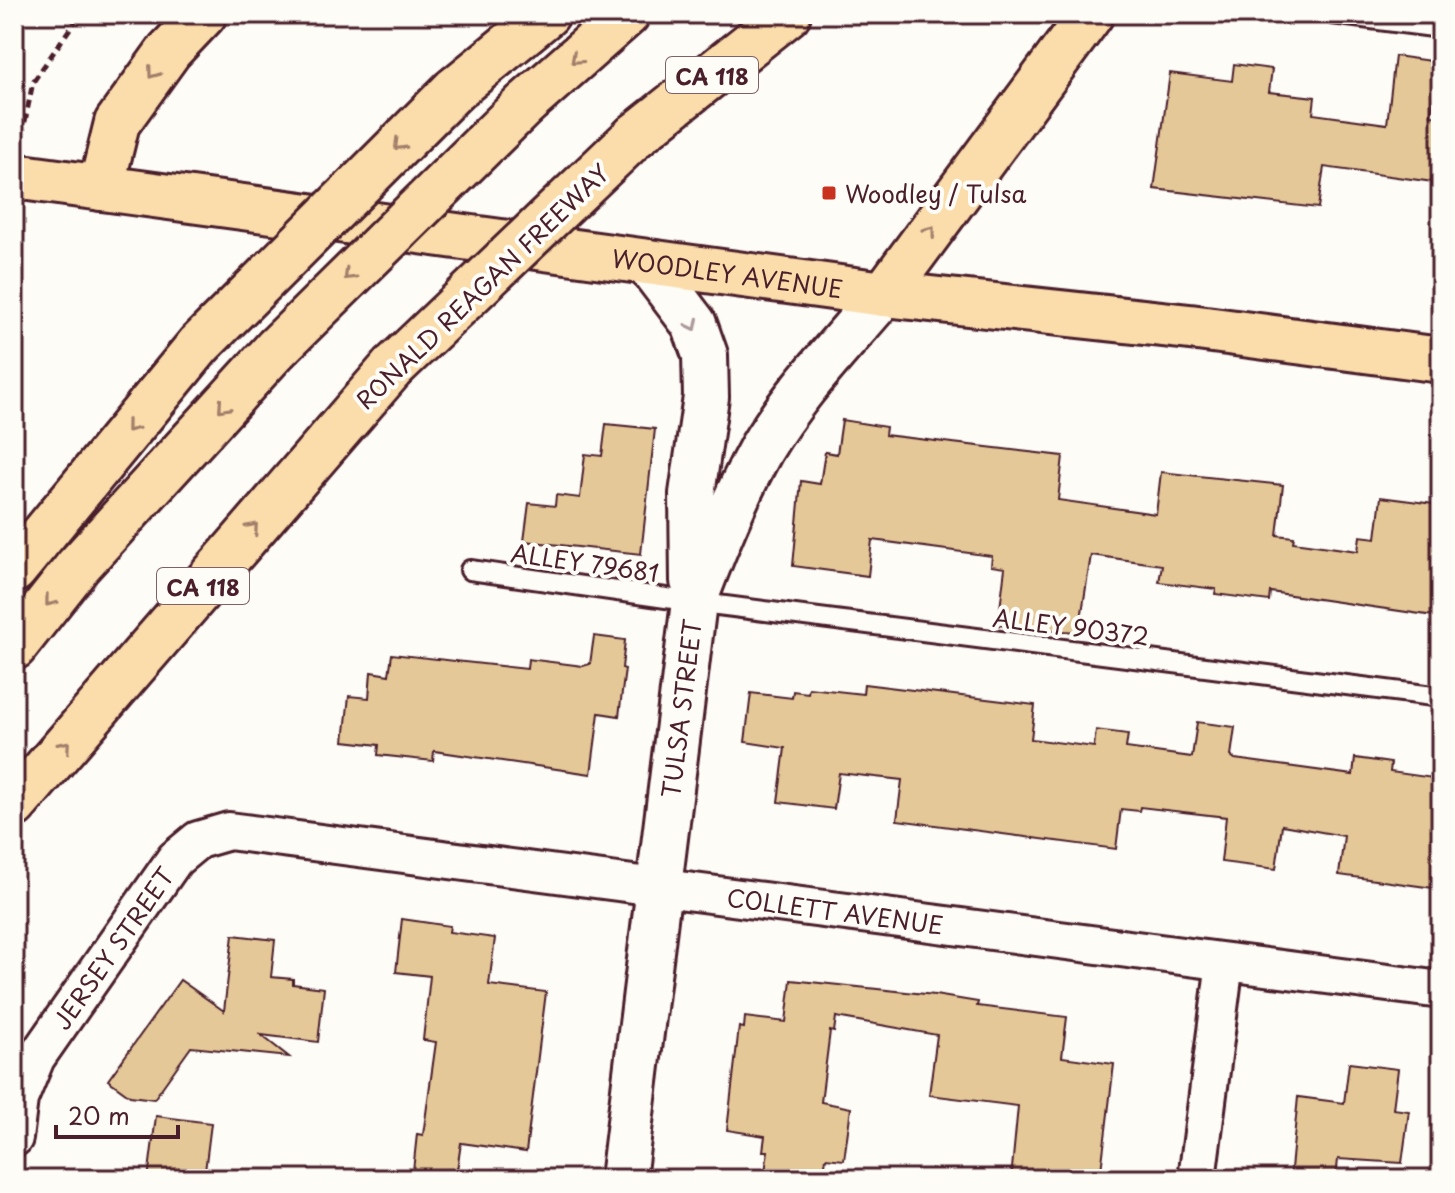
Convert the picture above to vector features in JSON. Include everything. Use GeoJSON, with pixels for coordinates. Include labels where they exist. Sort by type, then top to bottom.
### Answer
{"type":"FeatureCollection","features":[{"type":"Feature","properties":{"kind":"main road"},"geometry":{"type":"LineString","coordinates":[[101,188],[117,123],[169,51],[204,14]]}},
{"type":"Feature","properties":{"kind":"main road"},"geometry":{"type":"LineString","coordinates":[[14,570],[199,345],[454,90],[547,14]]}},
{"type":"Feature","properties":{"kind":"main road"},"geometry":{"type":"LineString","coordinates":[[14,647],[78,566],[276,349],[525,104],[627,14]]}},
{"type":"Feature","properties":{"kind":"main road","name":"RONALD REAGAN FREEWAY"},"geometry":{"type":"LineString","coordinates":[[14,805],[392,368],[636,135],[788,14]]}},
{"type":"Feature","properties":{"kind":"main road"},"geometry":{"type":"LineString","coordinates":[[884,294],[1091,14]]}},
{"type":"Feature","properties":{"kind":"main road","name":"WOODLEY AVENUE"},"geometry":{"type":"LineString","coordinates":[[14,176],[884,294],[1190,327],[1441,360]]}},
{"type":"Feature","properties":{"kind":"street"},"geometry":{"type":"LineString","coordinates":[[647,262],[694,324],[705,355],[706,397],[692,494],[694,602]]}},
{"type":"Feature","properties":{"kind":"street","name":"TULSA STREET"},"geometry":{"type":"LineString","coordinates":[[623,1179],[694,602],[717,540],[762,449],[809,382],[884,294]]}},
{"type":"Feature","properties":{"kind":"street","name":"COLLETT AVENUE"},"geometry":{"type":"LineString","coordinates":[[229,831],[1441,990]]}},
{"type":"Feature","properties":{"kind":"street","name":"JERSEY STREET"},"geometry":{"type":"LineString","coordinates":[[14,1138],[19,1099],[36,1058],[166,871],[198,840],[229,831]]}},
{"type":"Feature","properties":{"kind":"street"},"geometry":{"type":"LineString","coordinates":[[1197,1179],[1225,962]]}},
{"type":"Feature","properties":{"kind":"lane"},"geometry":{"type":"LineString","coordinates":[[1332,14],[1441,28]]}},
{"type":"Feature","properties":{"kind":"lane","name":"ALLEY 79681"},"geometry":{"type":"LineString","coordinates":[[470,570],[694,602]]}},
{"type":"Feature","properties":{"kind":"lane","name":"ALLEY 90372"},"geometry":{"type":"LineString","coordinates":[[694,602],[1441,697]]}},
{"type":"Feature","properties":{"kind":"path"},"geometry":{"type":"LineString","coordinates":[[14,176],[33,82],[80,14]]}},
{"type":"Feature","properties":{"kind":"building"},"geometry":{"type":"Polygon","coordinates":[[[1395,56],[1438,62],[1431,115],[1441,116],[1441,183],[1324,167],[1318,208],[1154,189],[1170,73],[1232,81],[1234,64],[1272,69],[1269,92],[1315,97],[1313,114],[1387,124],[1395,56]]]}},
{"type":"Feature","properties":{"kind":"building"},"geometry":{"type":"Polygon","coordinates":[[[842,420],[886,427],[885,435],[1063,456],[1058,500],[1156,514],[1161,472],[1283,485],[1277,535],[1294,537],[1293,542],[1358,551],[1360,536],[1376,538],[1381,497],[1441,505],[1441,617],[1270,592],[1269,601],[1215,594],[1216,589],[1159,582],[1162,565],[1091,555],[1079,632],[1044,630],[998,625],[1005,568],[991,566],[992,556],[872,540],[868,576],[793,566],[801,481],[820,484],[825,452],[837,454],[842,420]]]}},
{"type":"Feature","properties":{"kind":"building"},"geometry":{"type":"Polygon","coordinates":[[[606,424],[655,429],[641,554],[524,541],[529,503],[555,506],[556,495],[580,498],[585,454],[602,456],[606,424]]]}},
{"type":"Feature","properties":{"kind":"building"},"geometry":{"type":"Polygon","coordinates":[[[594,636],[625,640],[622,668],[625,669],[619,716],[599,713],[591,774],[434,751],[433,761],[378,755],[379,745],[344,741],[349,696],[369,698],[371,672],[389,675],[392,654],[527,669],[528,659],[583,666],[590,664],[594,636]]]}},
{"type":"Feature","properties":{"kind":"building"},"geometry":{"type":"Polygon","coordinates":[[[864,684],[1035,705],[1031,739],[1094,747],[1096,730],[1128,734],[1126,748],[1192,757],[1197,722],[1235,727],[1231,756],[1235,759],[1353,775],[1355,758],[1391,763],[1390,772],[1441,779],[1441,889],[1339,875],[1344,836],[1282,825],[1276,869],[1221,862],[1226,817],[1140,807],[1139,811],[1121,809],[1116,849],[897,820],[902,780],[839,773],[834,809],[778,802],[785,748],[745,742],[751,693],[792,698],[793,691],[808,693],[809,688],[863,694],[864,684]]]}},
{"type":"Feature","properties":{"kind":"building"},"geometry":{"type":"Polygon","coordinates":[[[402,919],[450,926],[449,932],[495,938],[489,985],[546,992],[526,1152],[461,1143],[456,1177],[413,1171],[417,1134],[423,1135],[436,1042],[423,1040],[430,976],[396,972],[402,919]]]}},
{"type":"Feature","properties":{"kind":"building"},"geometry":{"type":"Polygon","coordinates":[[[233,935],[275,940],[271,977],[293,979],[293,984],[324,988],[318,1042],[261,1035],[289,1057],[191,1047],[154,1099],[130,1096],[108,1080],[180,980],[224,1011],[233,935]]]}},
{"type":"Feature","properties":{"kind":"building"},"geometry":{"type":"Polygon","coordinates":[[[791,980],[935,995],[978,1002],[977,1006],[1067,1017],[1062,1057],[1114,1064],[1100,1179],[1011,1179],[1018,1106],[929,1095],[937,1035],[836,1017],[834,1032],[830,1031],[821,1102],[851,1108],[844,1160],[826,1158],[823,1179],[764,1179],[768,1151],[763,1151],[765,1136],[727,1130],[739,1027],[744,1028],[745,1017],[786,1022],[791,980]]]}},
{"type":"Feature","properties":{"kind":"building"},"geometry":{"type":"Polygon","coordinates":[[[1349,1063],[1398,1069],[1393,1109],[1409,1111],[1402,1163],[1338,1159],[1336,1179],[1290,1179],[1298,1097],[1344,1103],[1349,1063]]]}},
{"type":"Feature","properties":{"kind":"building"},"geometry":{"type":"Polygon","coordinates":[[[156,1116],[211,1123],[204,1179],[148,1179],[156,1116]]]}},
{"type":"Feature","properties":{"kind":"place","name":"Woodley / Tulsa"},"geometry":{"type":"Point","coordinates":[829,193]}}]}
